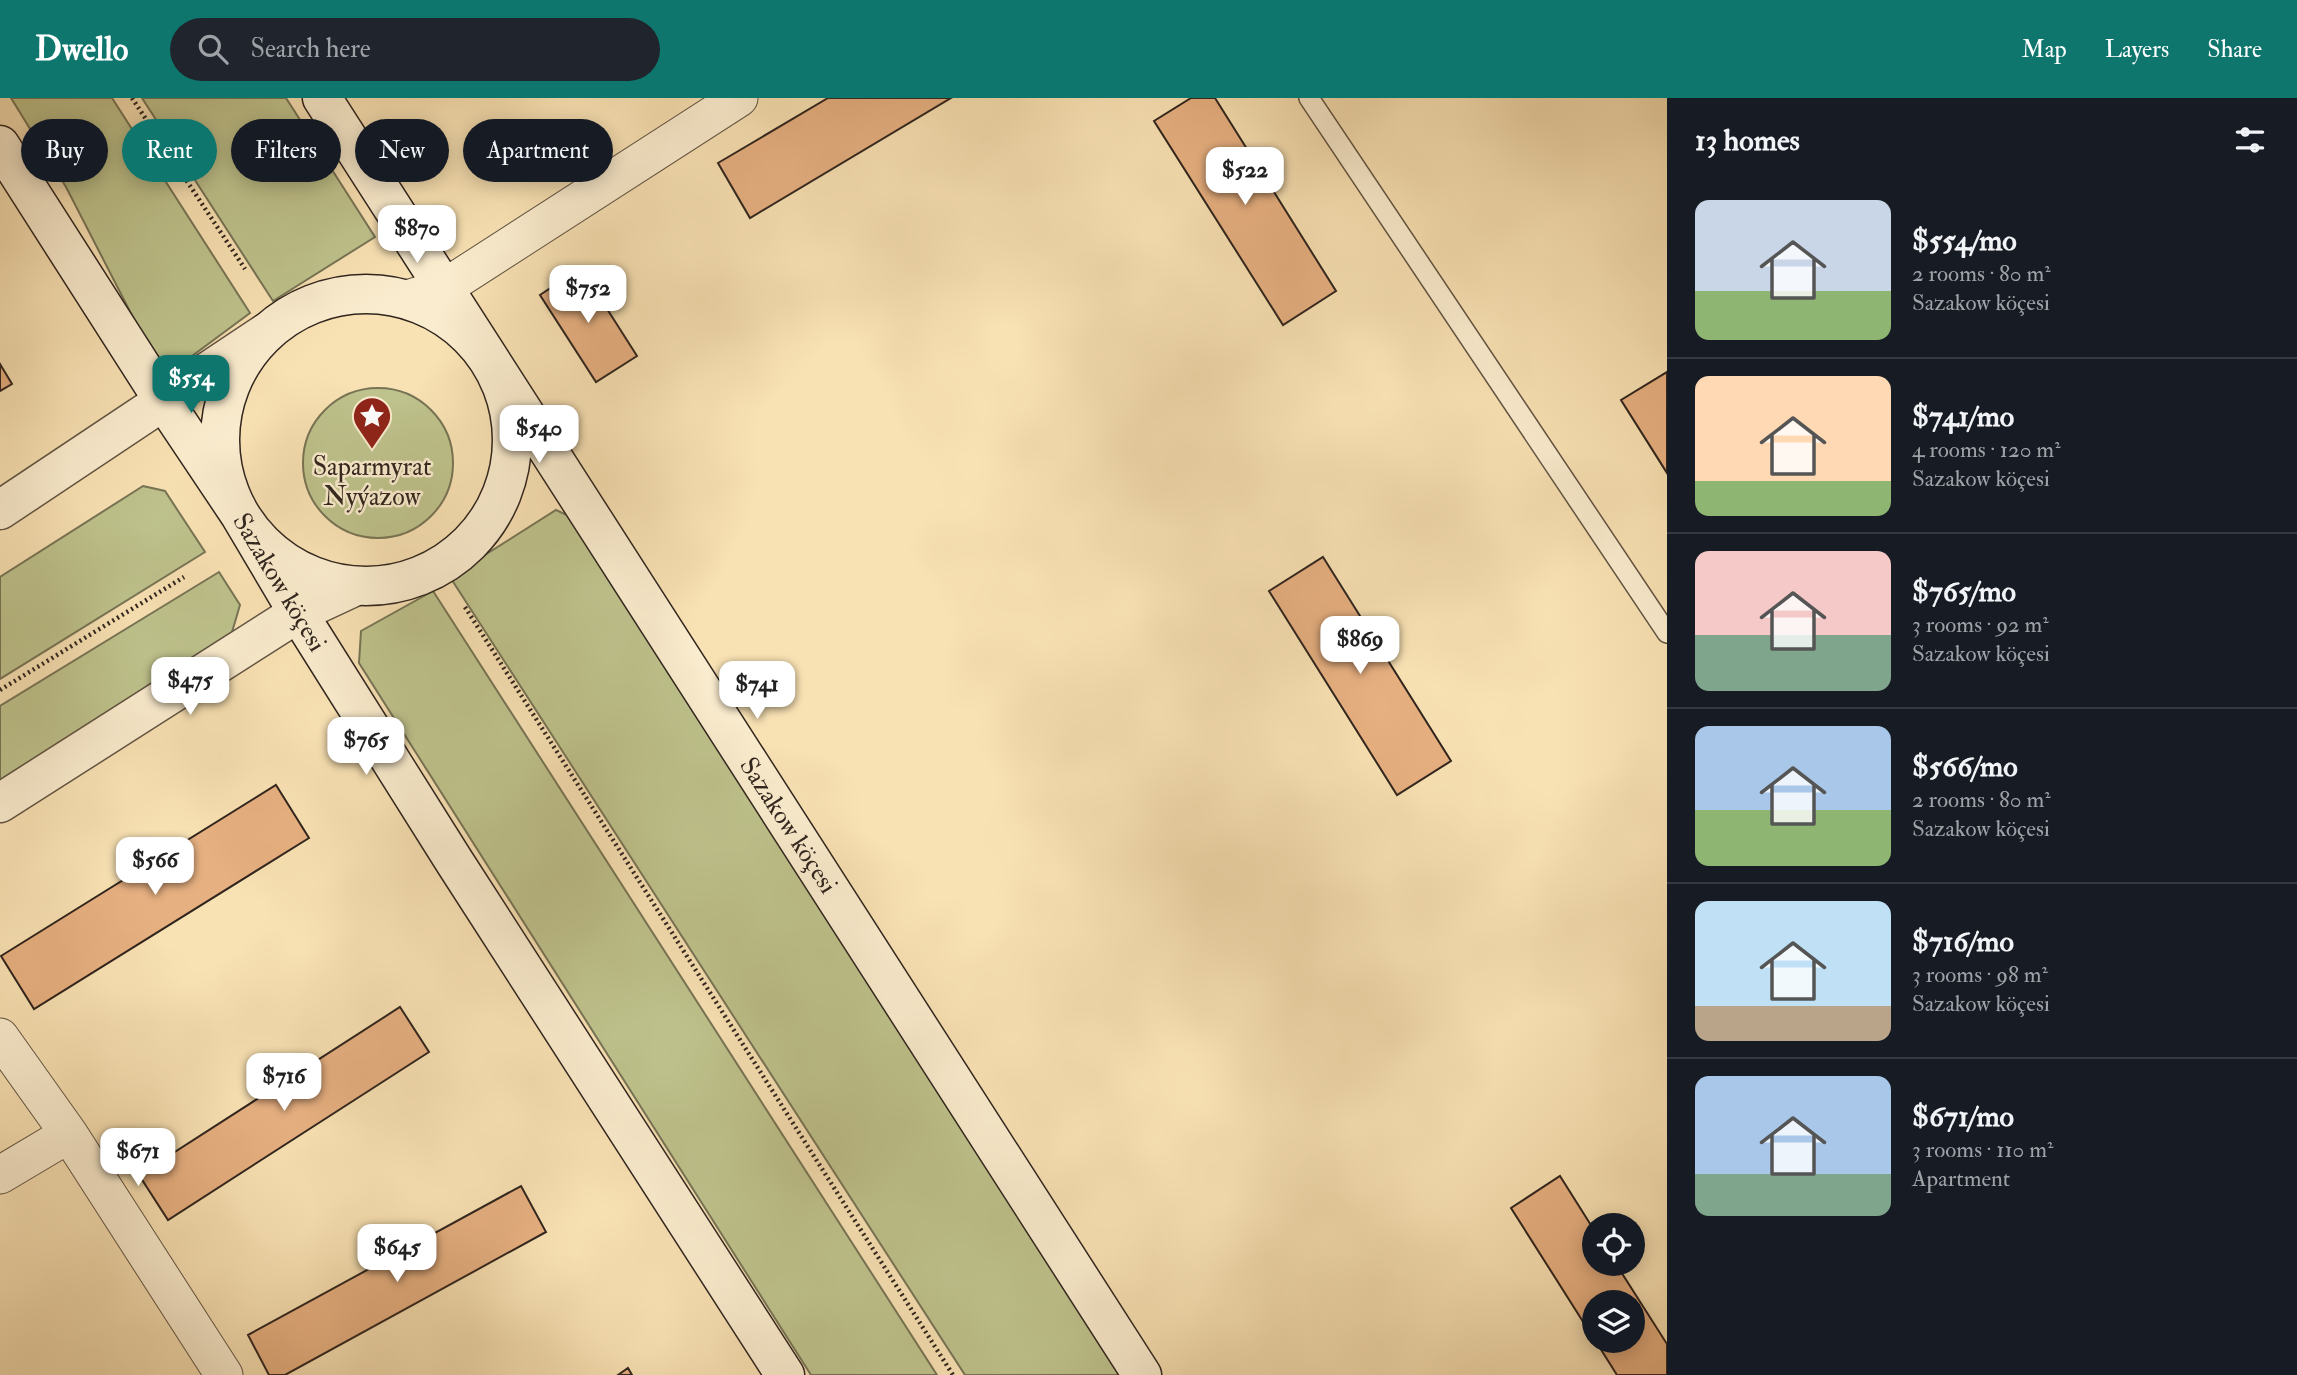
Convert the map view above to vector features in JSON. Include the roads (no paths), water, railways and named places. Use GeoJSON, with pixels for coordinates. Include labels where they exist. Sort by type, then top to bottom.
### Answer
{"type":"FeatureCollection","features":[{"type":"Feature","properties":{"kind":"main road","name":"Sazakow köçesi"},"geometry":{"type":"LineString","coordinates":[[322,98],[1142,1375]]}},
{"type":"Feature","properties":{"kind":"main road","name":"Sazakow köçesi"},"geometry":{"type":"LineString","coordinates":[[0,145],[240,515],[298,613],[454,861],[785,1375]]}},
{"type":"Feature","properties":{"kind":"main road"},"geometry":{"type":"LineString","coordinates":[[0,510],[163,400],[267,332],[309,305],[357,293],[407,299],[452,320],[487,356],[507,398],[513,445],[504,490],[480,531],[446,563],[403,582],[356,586],[321,580],[289,565],[261,543],[240,515],[222,469],[220,419],[236,372],[267,332]]}},
{"type":"Feature","properties":{"kind":"main road"},"geometry":{"type":"LineString","coordinates":[[0,803],[298,613],[356,586]]}},
{"type":"Feature","properties":{"kind":"street"},"geometry":{"type":"LineString","coordinates":[[407,299],[444,288],[739,98]]}},
{"type":"Feature","properties":{"kind":"street"},"geometry":{"type":"LineString","coordinates":[[0,1037],[69,1134],[224,1375]]}},
{"type":"Feature","properties":{"kind":"street"},"geometry":{"type":"LineString","coordinates":[[0,1175],[69,1134]]}},
{"type":"Feature","properties":{"kind":"lane"},"geometry":{"type":"LineString","coordinates":[[1309,98],[1667,633]]}},
{"type":"Feature","properties":{"kind":"place","name":"Saparmyrat Nyýazow"},"geometry":{"type":"Point","coordinates":[372,450]}}]}
